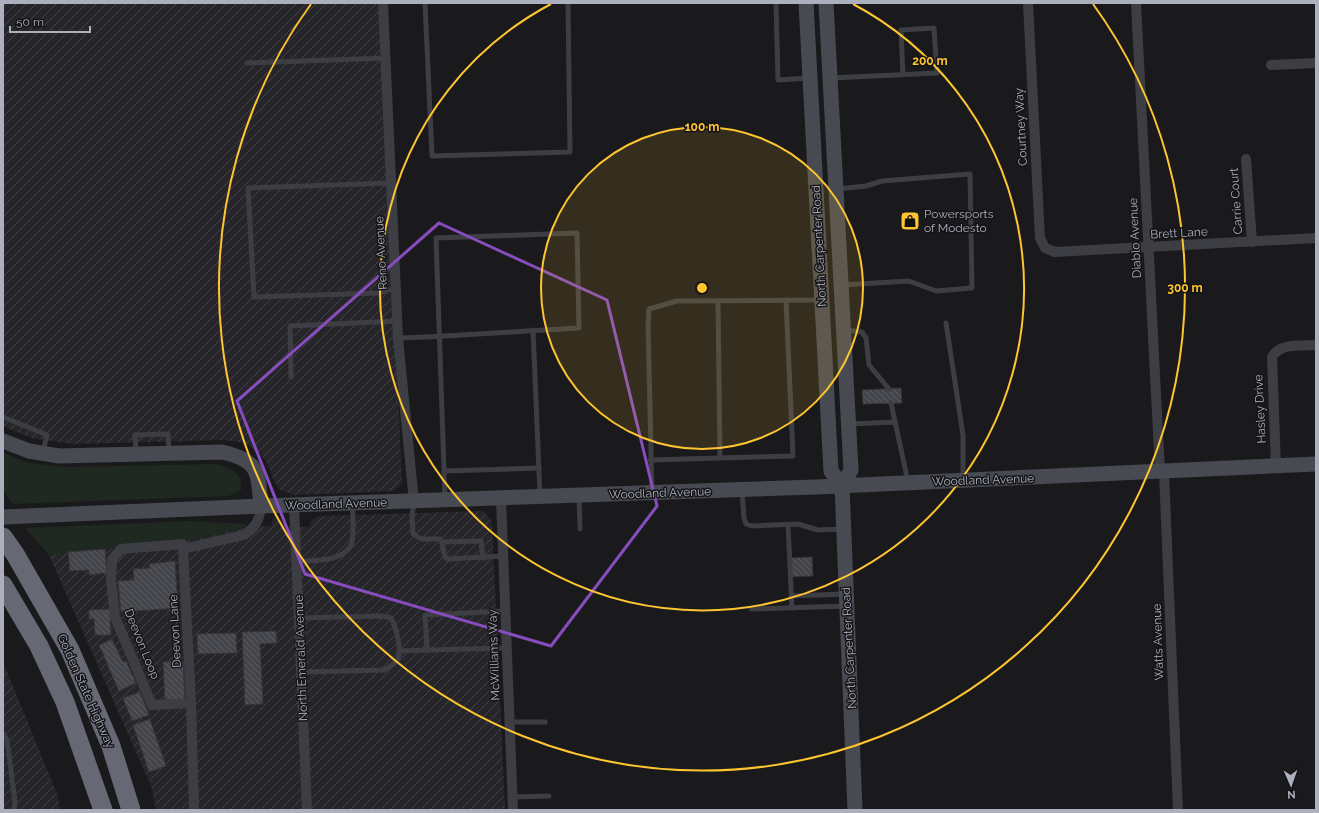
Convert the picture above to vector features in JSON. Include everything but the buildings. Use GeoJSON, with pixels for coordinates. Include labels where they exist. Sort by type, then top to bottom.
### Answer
{"type":"FeatureCollection","features":[{"type":"Feature","properties":{"kind":"highway","name":"Golden State Highway"},"geometry":{"type":"LineString","coordinates":[[3,537],[15,554],[70,650],[111,746],[130,810]]}},
{"type":"Feature","properties":{"kind":"highway","name":"Golden State Highway"},"geometry":{"type":"LineString","coordinates":[[3,585],[39,646],[65,702],[104,810]]}},
{"type":"Feature","properties":{"kind":"street","name":"Reno Avenue"},"geometry":{"type":"LineString","coordinates":[[383,3],[398,338],[414,502]]}},
{"type":"Feature","properties":{"kind":"street","name":"North Carpenter Road"},"geometry":{"type":"LineString","coordinates":[[806,3],[831,471],[842,486]]}},
{"type":"Feature","properties":{"kind":"street"},"geometry":{"type":"LineString","coordinates":[[817,3],[821,79],[831,106]]}},
{"type":"Feature","properties":{"kind":"street","name":"North Carpenter Road"},"geometry":{"type":"LineString","coordinates":[[826,3],[851,470],[842,486],[856,810]]}},
{"type":"Feature","properties":{"kind":"street","name":"Courtney Way"},"geometry":{"type":"LineString","coordinates":[[1028,3],[1040,238],[1045,248]]}},
{"type":"Feature","properties":{"kind":"street","name":"Diablo Avenue"},"geometry":{"type":"LineString","coordinates":[[1136,3],[1148,247],[1162,472]]}},
{"type":"Feature","properties":{"kind":"street"},"geometry":{"type":"LineString","coordinates":[[1271,65],[1316,63]]}},
{"type":"Feature","properties":{"kind":"street","name":"Carrie Court"},"geometry":{"type":"LineString","coordinates":[[1246,159],[1252,242]]}},
{"type":"Feature","properties":{"kind":"street"},"geometry":{"type":"LineString","coordinates":[[815,175],[821,176],[825,183],[827,243],[841,278]]}},
{"type":"Feature","properties":{"kind":"street","name":"Brett Lane"},"geometry":{"type":"LineString","coordinates":[[1045,248],[1055,252],[1316,238]]}},
{"type":"Feature","properties":{"kind":"street","name":"Hasley Drive"},"geometry":{"type":"LineString","coordinates":[[1276,466],[1271,362],[1275,352],[1285,347],[1315,345]]}},
{"type":"Feature","properties":{"kind":"street"},"geometry":{"type":"LineString","coordinates":[[3,441],[43,454],[78,457],[222,452],[242,457],[255,469],[259,479],[262,506],[258,522],[252,530],[244,535],[183,549]]}},
{"type":"Feature","properties":{"kind":"street","name":"Woodland Avenue"},"geometry":{"type":"LineString","coordinates":[[3,517],[262,506],[541,498],[842,486],[1316,464]]}},
{"type":"Feature","properties":{"kind":"street","name":"Watts Avenue"},"geometry":{"type":"LineString","coordinates":[[1162,472],[1178,810]]}},
{"type":"Feature","properties":{"kind":"street","name":"McWilliams Way"},"geometry":{"type":"LineString","coordinates":[[501,499],[513,810]]}},
{"type":"Feature","properties":{"kind":"street","name":"North Emerald Avenue"},"geometry":{"type":"LineString","coordinates":[[294,506],[307,810]]}},
{"type":"Feature","properties":{"kind":"street","name":"Deevon Loop"},"geometry":{"type":"LineString","coordinates":[[183,549],[182,544],[121,549],[112,560],[111,580],[115,617],[152,705],[191,703]]}},
{"type":"Feature","properties":{"kind":"street","name":"Deevon Lane"},"geometry":{"type":"LineString","coordinates":[[183,549],[191,703],[194,810]]}},
{"type":"Feature","properties":{"kind":"lane"},"geometry":{"type":"LineString","coordinates":[[425,3],[432,156],[570,152],[568,3]]}},
{"type":"Feature","properties":{"kind":"lane"},"geometry":{"type":"LineString","coordinates":[[776,3],[778,80],[810,78]]}},
{"type":"Feature","properties":{"kind":"lane"},"geometry":{"type":"LineString","coordinates":[[830,78],[903,75],[937,73],[934,28],[900,30],[903,75]]}},
{"type":"Feature","properties":{"kind":"lane"},"geometry":{"type":"LineString","coordinates":[[247,63],[386,58]]}},
{"type":"Feature","properties":{"kind":"lane"},"geometry":{"type":"LineString","coordinates":[[836,190],[866,186],[882,181],[970,174],[972,288],[936,291],[909,281],[841,278]]}},
{"type":"Feature","properties":{"kind":"lane"},"geometry":{"type":"LineString","coordinates":[[391,183],[248,188],[254,297],[380,293],[396,289]]}},
{"type":"Feature","properties":{"kind":"lane"},"geometry":{"type":"LineString","coordinates":[[398,338],[440,336],[533,330],[579,328],[576,233],[436,238],[440,336],[444,471],[446,501]]}},
{"type":"Feature","properties":{"kind":"lane"},"geometry":{"type":"LineString","coordinates":[[650,460],[793,456],[786,300]]}},
{"type":"Feature","properties":{"kind":"lane"},"geometry":{"type":"LineString","coordinates":[[652,493],[650,460],[649,309],[677,301],[718,302],[822,300]]}},
{"type":"Feature","properties":{"kind":"lane"},"geometry":{"type":"LineString","coordinates":[[718,302],[720,458]]}},
{"type":"Feature","properties":{"kind":"lane"},"geometry":{"type":"LineString","coordinates":[[291,377],[290,326],[398,321]]}},
{"type":"Feature","properties":{"kind":"lane"},"geometry":{"type":"LineString","coordinates":[[946,323],[963,435],[963,481]]}},
{"type":"Feature","properties":{"kind":"lane"},"geometry":{"type":"LineString","coordinates":[[533,330],[541,498]]}},
{"type":"Feature","properties":{"kind":"lane"},"geometry":{"type":"LineString","coordinates":[[843,330],[862,332],[866,338],[869,366],[889,389]]}},
{"type":"Feature","properties":{"kind":"lane"},"geometry":{"type":"LineString","coordinates":[[891,403],[908,483]]}},
{"type":"Feature","properties":{"kind":"lane"},"geometry":{"type":"LineString","coordinates":[[3,417],[47,435],[43,454]]}},
{"type":"Feature","properties":{"kind":"lane"},"geometry":{"type":"LineString","coordinates":[[849,424],[894,422]]}},
{"type":"Feature","properties":{"kind":"lane"},"geometry":{"type":"LineString","coordinates":[[136,455],[135,434],[168,434],[169,454]]}},
{"type":"Feature","properties":{"kind":"lane"},"geometry":{"type":"LineString","coordinates":[[444,471],[539,468]]}},
{"type":"Feature","properties":{"kind":"lane"},"geometry":{"type":"LineString","coordinates":[[742,490],[744,518],[746,524],[752,526],[805,525],[818,530],[843,529]]}},
{"type":"Feature","properties":{"kind":"lane"},"geometry":{"type":"LineString","coordinates":[[579,496],[580,529]]}},
{"type":"Feature","properties":{"kind":"lane"},"geometry":{"type":"LineString","coordinates":[[414,502],[412,515],[413,534],[421,539],[436,538],[442,542],[481,541],[483,558]]}},
{"type":"Feature","properties":{"kind":"lane"},"geometry":{"type":"LineString","coordinates":[[297,561],[333,558],[344,552],[350,546],[352,538],[353,504]]}},
{"type":"Feature","properties":{"kind":"lane"},"geometry":{"type":"LineString","coordinates":[[788,525],[792,608]]}},
{"type":"Feature","properties":{"kind":"lane"},"geometry":{"type":"LineString","coordinates":[[442,542],[442,551],[447,559],[504,556]]}},
{"type":"Feature","properties":{"kind":"lane"},"geometry":{"type":"LineString","coordinates":[[791,596],[846,600]]}},
{"type":"Feature","properties":{"kind":"lane"},"geometry":{"type":"LineString","coordinates":[[751,609],[792,608],[846,600]]}},
{"type":"Feature","properties":{"kind":"lane"},"geometry":{"type":"LineString","coordinates":[[427,650],[425,615],[506,611]]}},
{"type":"Feature","properties":{"kind":"lane"},"geometry":{"type":"LineString","coordinates":[[299,618],[384,616],[391,618],[395,626],[399,651],[399,657],[395,663],[384,670],[301,672]]}},
{"type":"Feature","properties":{"kind":"lane"},"geometry":{"type":"LineString","coordinates":[[399,651],[507,648]]}},
{"type":"Feature","properties":{"kind":"lane"},"geometry":{"type":"LineString","coordinates":[[510,722],[545,722]]}},
{"type":"Feature","properties":{"kind":"lane"},"geometry":{"type":"LineString","coordinates":[[3,734],[6,740],[9,755],[15,802],[14,810]]}},
{"type":"Feature","properties":{"kind":"lane"},"geometry":{"type":"LineString","coordinates":[[512,798],[549,796]]}},
{"type":"Feature","properties":{"kind":"highlighted area"},"geometry":{"type":"Polygon","coordinates":[[[439,223],[607,300],[657,506],[551,646],[305,574],[237,401],[439,223]]]}},
{"type":"Feature","properties":{"kind":"shaded area"},"geometry":{"type":"Polygon","coordinates":[[[3,3],[382,3],[402,484],[393,491],[295,495],[280,490],[273,479],[268,464],[259,452],[244,443],[225,440],[72,444],[31,438],[3,426],[3,3]]]}},
{"type":"Feature","properties":{"kind":"shaded area"},"geometry":{"type":"Polygon","coordinates":[[[3,452],[24,462],[63,467],[216,464],[230,469],[238,475],[241,490],[228,496],[13,504],[3,490],[3,452]]]}},
{"type":"Feature","properties":{"kind":"shaded area"},"geometry":{"type":"Polygon","coordinates":[[[484,511],[492,521],[505,810],[156,810],[151,786],[49,555],[196,539],[247,527],[271,526],[274,517],[282,521],[286,527],[309,527],[312,520],[319,516],[484,511]]]}},
{"type":"Feature","properties":{"kind":"shaded area"},"geometry":{"type":"Polygon","coordinates":[[[190,521],[246,524],[247,527],[196,539],[49,555],[25,528],[190,521]]]}},
{"type":"Feature","properties":{"kind":"shaded area"},"geometry":{"type":"Polygon","coordinates":[[[3,662],[58,796],[60,810],[3,810],[3,662]]]}},
{"type":"Feature","properties":{"kind":"place","name":"Powersports of Modesto"},"geometry":{"type":"Point","coordinates":[910,221]}}]}
